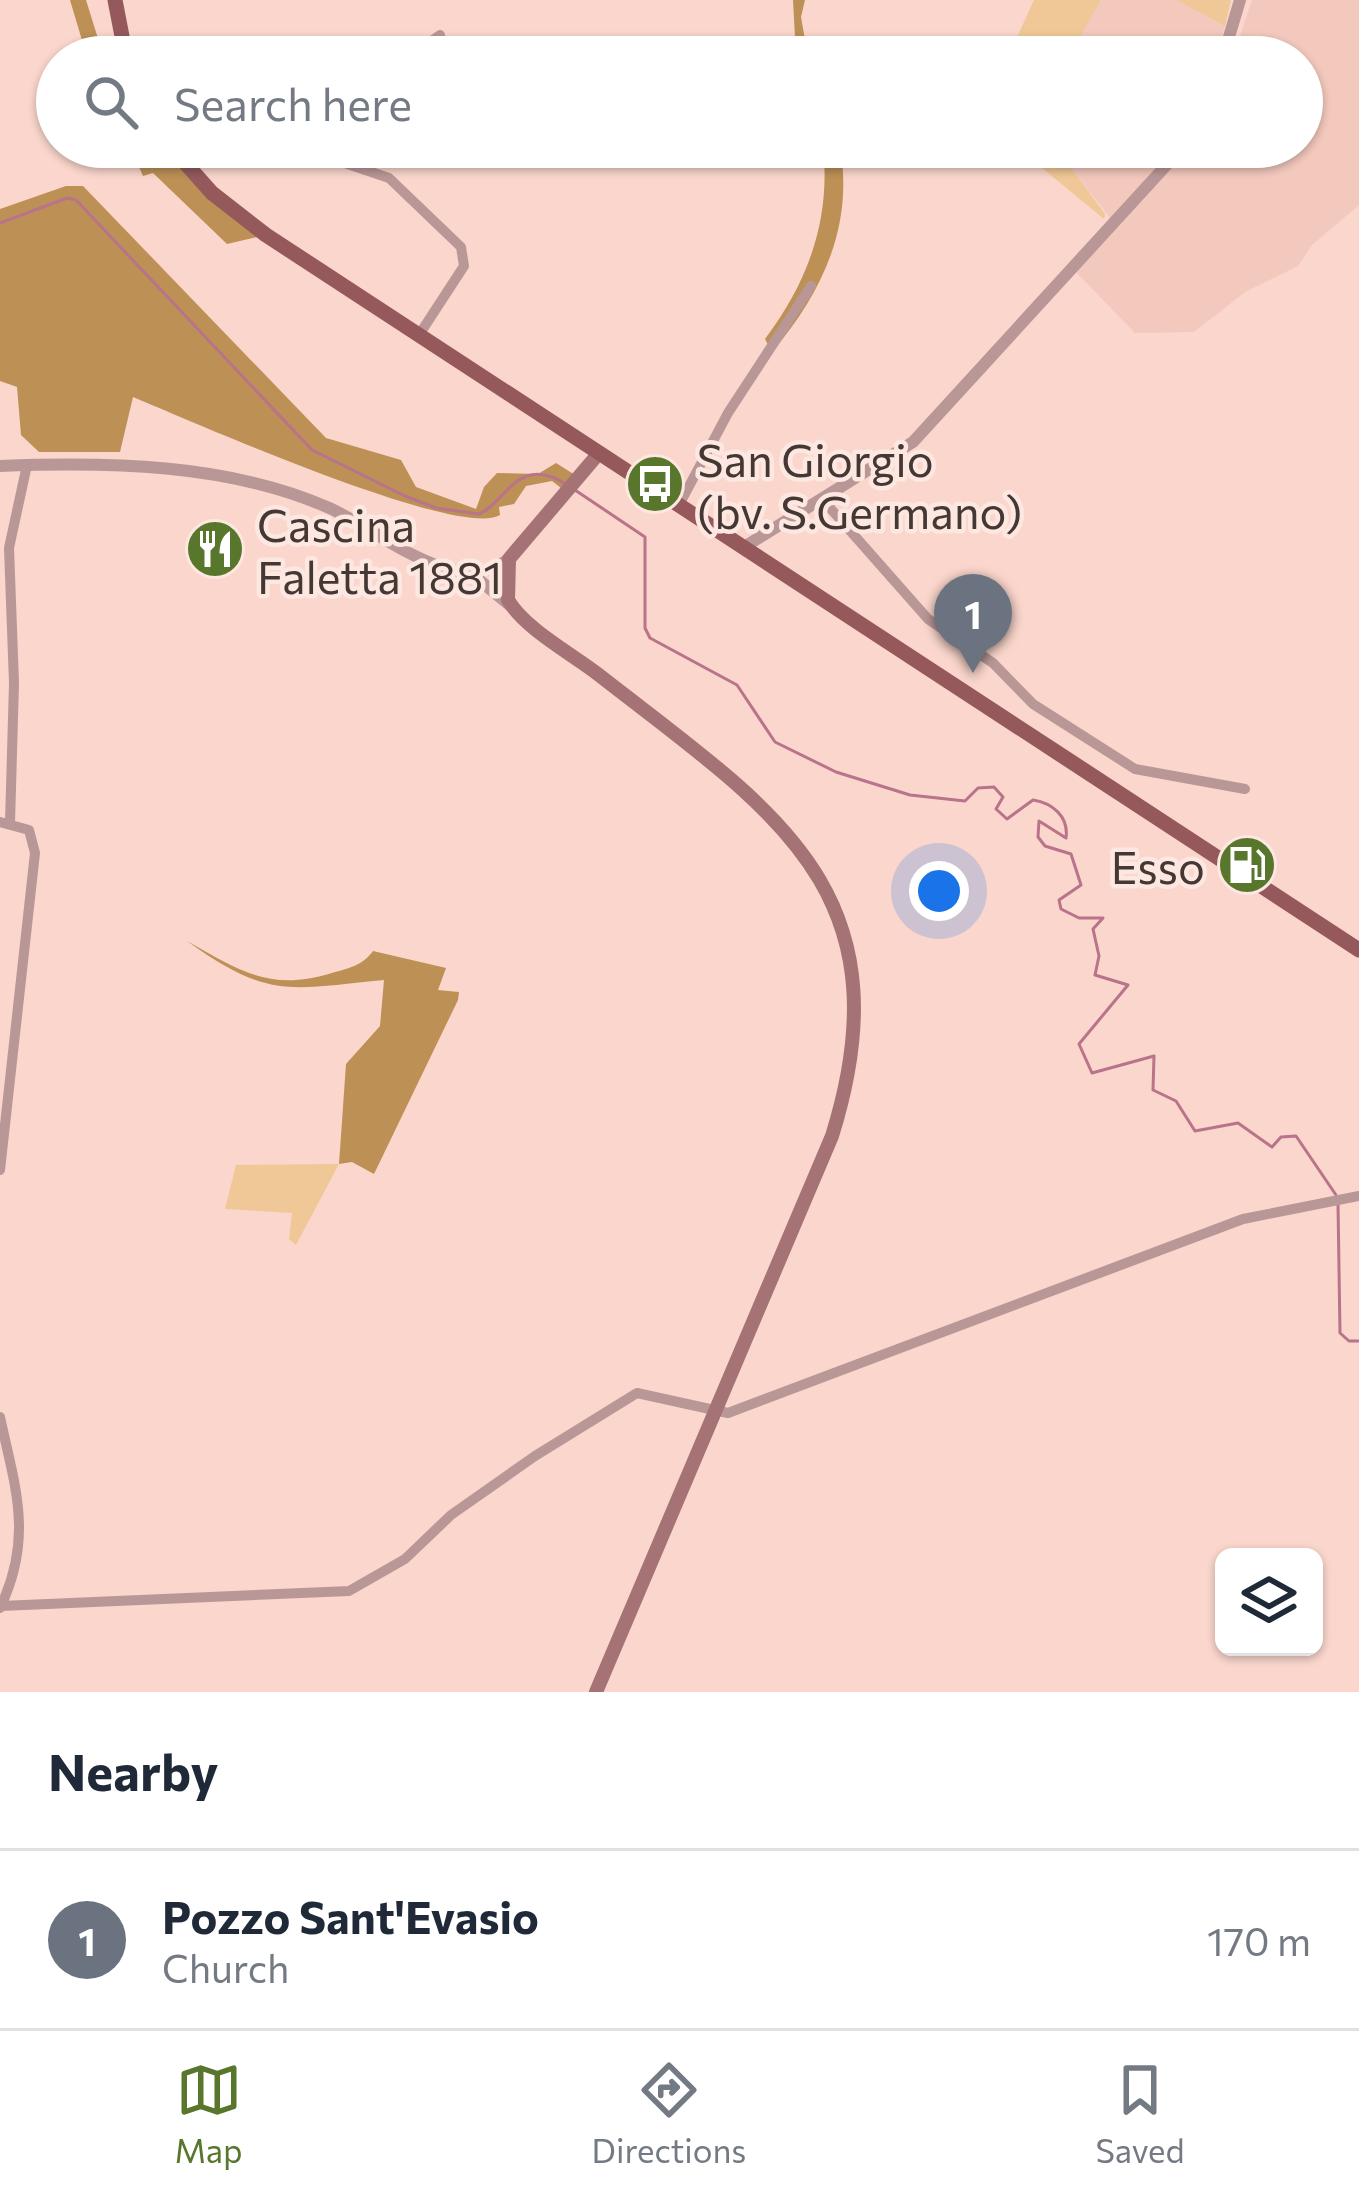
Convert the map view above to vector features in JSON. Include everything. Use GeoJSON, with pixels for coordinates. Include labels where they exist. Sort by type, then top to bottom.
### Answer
{"type":"FeatureCollection","features":[{"type":"Feature","properties":{"kind":"main road"},"geometry":{"type":"LineString","coordinates":[[115,0],[122,36]]}},
{"type":"Feature","properties":{"kind":"main road"},"geometry":{"type":"LineString","coordinates":[[191,168],[238,216],[1359,950]]}},
{"type":"Feature","properties":{"kind":"main road"},"geometry":{"type":"LineString","coordinates":[[596,1692],[824,1155],[852,1071],[856,1031],[848,951],[818,877],[764,804],[511,606],[506,594],[509,559],[599,453]]}},
{"type":"Feature","properties":{"kind":"street"},"geometry":{"type":"LineString","coordinates":[[1229,36],[1240,0]]}},
{"type":"Feature","properties":{"kind":"street"},"geometry":{"type":"LineString","coordinates":[[359,168],[389,178],[461,247],[464,266],[419,335]]}},
{"type":"Feature","properties":{"kind":"street"},"geometry":{"type":"LineString","coordinates":[[745,547],[913,442],[1164,168]]}},
{"type":"Feature","properties":{"kind":"street"},"geometry":{"type":"LineString","coordinates":[[679,505],[728,413],[811,286]]}},
{"type":"Feature","properties":{"kind":"street"},"geometry":{"type":"LineString","coordinates":[[0,466],[118,464],[289,493],[456,572],[473,575],[511,606]]}},
{"type":"Feature","properties":{"kind":"street"},"geometry":{"type":"LineString","coordinates":[[0,1170],[35,879],[34,838],[5,822],[14,683],[9,548],[27,465]]}},
{"type":"Feature","properties":{"kind":"street"},"geometry":{"type":"LineString","coordinates":[[823,500],[928,620],[993,663],[1033,704],[1135,770],[1245,789]]}},
{"type":"Feature","properties":{"kind":"street"},"geometry":{"type":"LineString","coordinates":[[473,575],[509,559]]}},
{"type":"Feature","properties":{"kind":"street"},"geometry":{"type":"LineString","coordinates":[[1121,795],[1135,770]]}},
{"type":"Feature","properties":{"kind":"street"},"geometry":{"type":"LineString","coordinates":[[0,1417],[16,1467],[21,1525],[1,1607],[350,1591],[405,1559],[452,1515],[624,1398],[651,1392],[728,1413],[1243,1219],[1359,1196]]}},
{"type":"Feature","properties":{"kind":"shaded area"},"geometry":{"type":"Polygon","coordinates":[[[70,0],[86,0],[97,36],[81,36],[70,0]]]}},
{"type":"Feature","properties":{"kind":"shaded area"},"geometry":{"type":"Polygon","coordinates":[[[793,0],[805,0],[801,17],[804,36],[795,36],[793,0]]]}},
{"type":"Feature","properties":{"kind":"shaded area"},"geometry":{"type":"Polygon","coordinates":[[[1034,0],[1101,0],[1081,36],[1018,36],[1034,0]]]}},
{"type":"Feature","properties":{"kind":"shaded area"},"geometry":{"type":"Polygon","coordinates":[[[1101,0],[1176,0],[1225,26],[1222,36],[1081,36],[1101,0]]]}},
{"type":"Feature","properties":{"kind":"shaded area"},"geometry":{"type":"Polygon","coordinates":[[[1176,0],[1231,0],[1225,26],[1176,0]]]}},
{"type":"Feature","properties":{"kind":"shaded area"},"geometry":{"type":"Polygon","coordinates":[[[1252,0],[1359,0],[1359,205],[1312,245],[1298,266],[1245,292],[1194,332],[1135,333],[1076,272],[1172,168],[1323,168],[1323,36],[1240,36],[1252,0]]]}},
{"type":"Feature","properties":{"kind":"shaded area"},"geometry":{"type":"Polygon","coordinates":[[[139,168],[194,168],[266,235],[227,244],[153,173],[143,176],[139,168]]]}},
{"type":"Feature","properties":{"kind":"shaded area"},"geometry":{"type":"Polygon","coordinates":[[[825,168],[842,168],[838,231],[806,306],[772,352],[765,339],[793,295],[813,249],[825,168]]]}},
{"type":"Feature","properties":{"kind":"shaded area"},"geometry":{"type":"Polygon","coordinates":[[[1042,168],[1071,168],[1104,219],[1042,168]]]}},
{"type":"Feature","properties":{"kind":"shaded area"},"geometry":{"type":"Polygon","coordinates":[[[1071,168],[1156,168],[1111,219],[1071,168]]]}},
{"type":"Feature","properties":{"kind":"shaded area"},"geometry":{"type":"Polygon","coordinates":[[[66,186],[83,186],[326,438],[401,460],[416,487],[476,509],[484,487],[497,473],[538,474],[556,463],[575,475],[561,488],[552,481],[526,486],[514,504],[499,507],[500,515],[474,518],[380,495],[133,397],[120,452],[39,452],[21,435],[17,387],[0,381],[0,209],[66,186]]]}},
{"type":"Feature","properties":{"kind":"shaded area"},"geometry":{"type":"Polygon","coordinates":[[[187,941],[240,969],[273,979],[310,978],[350,968],[373,951],[446,968],[438,990],[459,992],[458,1000],[374,1174],[352,1162],[339,1164],[346,1064],[380,1026],[384,980],[302,987],[260,982],[187,941]]]}},
{"type":"Feature","properties":{"kind":"shaded area"},"geometry":{"type":"Polygon","coordinates":[[[339,1164],[296,1245],[289,1239],[292,1213],[225,1209],[236,1165],[339,1164]]]}},
{"type":"Feature","properties":{"kind":"waterway"},"geometry":{"type":"LineString","coordinates":[[0,223],[67,198],[76,200],[312,450],[405,496],[436,508],[479,514],[524,477],[550,476],[567,485]]}},
{"type":"Feature","properties":{"kind":"waterway"},"geometry":{"type":"LineString","coordinates":[[575,490],[645,537],[645,628],[650,638],[737,685],[775,742],[836,772],[910,795],[965,801],[978,788],[994,787],[1003,797],[996,809],[1007,819],[1033,800],[1058,812],[1066,838],[1039,821],[1038,837],[1045,846],[1071,854],[1081,885],[1059,900],[1061,909],[1079,918],[1103,918],[1093,929],[1099,956],[1095,975],[1128,985],[1079,1044],[1092,1073],[1154,1056],[1153,1090],[1176,1101],[1195,1131],[1238,1123],[1272,1147],[1281,1137],[1296,1136],[1336,1195]]}},
{"type":"Feature","properties":{"kind":"waterway"},"geometry":{"type":"LineString","coordinates":[[1338,1204],[1340,1333],[1349,1341],[1359,1341]]}},
{"type":"Feature","properties":{"kind":"place","name":"San Giorgio (bv. S.Germano)"},"geometry":{"type":"Point","coordinates":[655,484]}},
{"type":"Feature","properties":{"kind":"place","name":"Cascina Faletta 1881"},"geometry":{"type":"Point","coordinates":[215,549]}},
{"type":"Feature","properties":{"kind":"place","name":"Pozzo Sant'Evasio"},"geometry":{"type":"Point","coordinates":[973,673]}},
{"type":"Feature","properties":{"kind":"place","name":"Esso"},"geometry":{"type":"Point","coordinates":[1247,865]}}]}
